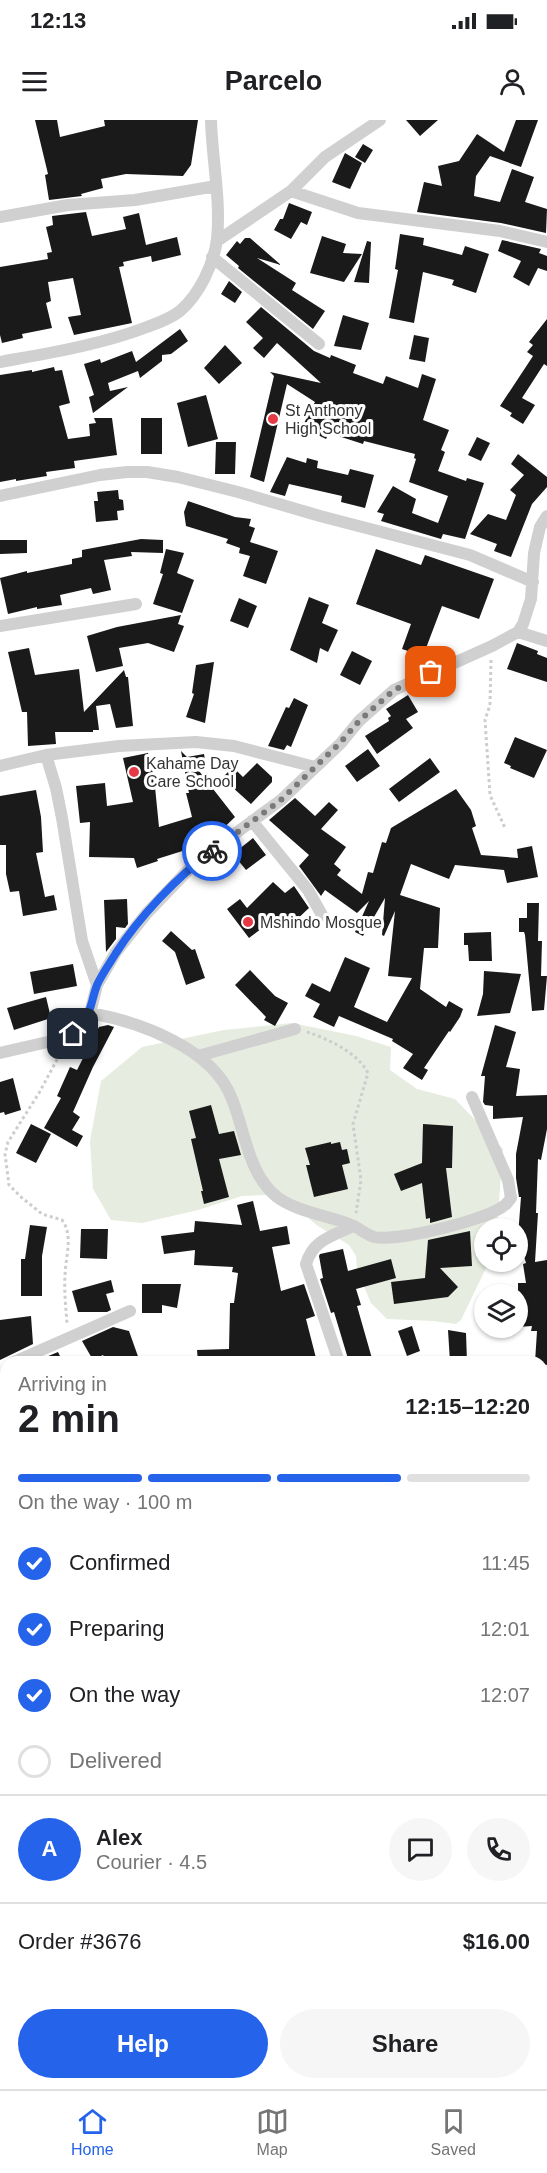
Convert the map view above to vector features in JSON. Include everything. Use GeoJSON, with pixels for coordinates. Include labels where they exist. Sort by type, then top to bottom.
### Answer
{"type":"FeatureCollection","features":[{"type":"Feature","properties":{"kind":"street"},"geometry":{"type":"LineString","coordinates":[[0,362],[104,340],[168,319],[187,304],[200,287],[217,241],[211,120]]}},
{"type":"Feature","properties":{"kind":"street"},"geometry":{"type":"LineString","coordinates":[[217,241],[291,191],[325,157],[380,120]]}},
{"type":"Feature","properties":{"kind":"street"},"geometry":{"type":"LineString","coordinates":[[0,217],[68,205],[135,200],[216,186]]}},
{"type":"Feature","properties":{"kind":"street"},"geometry":{"type":"LineString","coordinates":[[291,191],[357,213],[500,231],[547,242]]}},
{"type":"Feature","properties":{"kind":"street"},"geometry":{"type":"LineString","coordinates":[[213,257],[319,344]]}},
{"type":"Feature","properties":{"kind":"street"},"geometry":{"type":"LineString","coordinates":[[0,496],[100,475],[127,472],[158,473],[238,492],[470,555],[533,582]]}},
{"type":"Feature","properties":{"kind":"street"},"geometry":{"type":"LineString","coordinates":[[0,1053],[64,1038],[81,1027],[90,1013],[98,985],[116,952],[147,913],[195,863],[281,800],[340,743],[359,721],[394,690],[518,632],[528,610],[536,540],[547,516]]}},
{"type":"Feature","properties":{"kind":"street"},"geometry":{"type":"LineString","coordinates":[[0,626],[136,604]]}},
{"type":"Feature","properties":{"kind":"street"},"geometry":{"type":"LineString","coordinates":[[518,632],[547,641]]}},
{"type":"Feature","properties":{"kind":"street"},"geometry":{"type":"LineString","coordinates":[[0,766],[46,755],[119,746],[218,743],[315,767]]}},
{"type":"Feature","properties":{"kind":"street"},"geometry":{"type":"LineString","coordinates":[[46,755],[62,818],[82,941],[98,985]]}},
{"type":"Feature","properties":{"kind":"street"},"geometry":{"type":"LineString","coordinates":[[252,821],[308,890],[322,915]]}},
{"type":"Feature","properties":{"kind":"street"},"geometry":{"type":"LineString","coordinates":[[90,1013],[119,1018],[198,1056],[216,1071],[224,1082],[232,1099],[250,1157],[268,1187],[277,1197],[353,1226],[374,1237],[400,1237],[461,1223],[506,1205],[511,1198],[508,1180],[472,1097]]}},
{"type":"Feature","properties":{"kind":"street"},"geometry":{"type":"LineString","coordinates":[[198,1056],[296,1029]]}},
{"type":"Feature","properties":{"kind":"street"},"geometry":{"type":"LineString","coordinates":[[337,1356],[306,1264],[309,1253],[318,1243],[353,1226]]}},
{"type":"Feature","properties":{"kind":"street"},"geometry":{"type":"LineString","coordinates":[[28,1356],[129,1311]]}},
{"type":"Feature","properties":{"kind":"path"},"geometry":{"type":"LineString","coordinates":[[492,646],[489,705],[485,720],[490,795],[505,828]]}},
{"type":"Feature","properties":{"kind":"path"},"geometry":{"type":"LineString","coordinates":[[296,1029],[318,1036],[342,1048],[363,1064],[368,1073],[353,1124],[362,1180],[353,1226]]}},
{"type":"Feature","properties":{"kind":"path"},"geometry":{"type":"LineString","coordinates":[[64,1038],[58,1058],[8,1142],[5,1154],[9,1185],[42,1214],[62,1220],[68,1229],[67,1263],[64,1274],[68,1330],[66,1340]]}},
{"type":"Feature","properties":{"kind":"shaded area"},"geometry":{"type":"Polygon","coordinates":[[[292,1023],[356,1036],[391,1047],[390,1070],[417,1089],[455,1099],[503,1149],[498,1218],[474,1218],[474,1272],[484,1272],[478,1284],[474,1284],[474,1293],[461,1320],[456,1324],[387,1319],[371,1303],[357,1270],[356,1256],[349,1245],[318,1226],[301,1212],[268,1195],[242,1196],[198,1210],[142,1223],[111,1220],[93,1189],[90,1141],[101,1081],[142,1047],[224,1030],[292,1023]]]}},
{"type":"Feature","properties":{"kind":"building"},"geometry":{"type":"Polygon","coordinates":[[[35,120],[57,120],[60,137],[105,126],[104,120],[198,120],[191,165],[183,176],[126,174],[101,179],[103,188],[81,194],[82,196],[49,200],[45,175],[48,174],[35,120]]]}},
{"type":"Feature","properties":{"kind":"building"},"geometry":{"type":"Polygon","coordinates":[[[406,120],[438,120],[420,136],[406,120]]]}},
{"type":"Feature","properties":{"kind":"building"},"geometry":{"type":"Polygon","coordinates":[[[516,120],[538,120],[521,167],[490,156],[476,176],[474,196],[500,202],[512,169],[534,177],[525,202],[547,209],[546,233],[501,223],[417,212],[424,182],[442,186],[438,166],[459,161],[477,134],[504,152],[516,120]]]}},
{"type":"Feature","properties":{"kind":"building"},"geometry":{"type":"Polygon","coordinates":[[[363,144],[373,150],[365,163],[355,157],[363,144]]]}},
{"type":"Feature","properties":{"kind":"building"},"geometry":{"type":"Polygon","coordinates":[[[345,153],[362,163],[350,189],[332,182],[345,153]]]}},
{"type":"Feature","properties":{"kind":"building"},"geometry":{"type":"Polygon","coordinates":[[[289,203],[312,212],[307,225],[301,222],[291,239],[274,230],[280,219],[283,219],[289,203]]]}},
{"type":"Feature","properties":{"kind":"building"},"geometry":{"type":"Polygon","coordinates":[[[86,212],[92,236],[126,229],[123,217],[139,213],[146,245],[177,237],[181,255],[152,262],[151,256],[123,262],[124,266],[119,267],[132,323],[74,335],[68,317],[81,315],[73,278],[48,282],[51,301],[46,303],[52,328],[22,334],[23,338],[2,343],[0,267],[48,259],[47,253],[52,252],[46,227],[53,225],[52,216],[86,212]]]}},
{"type":"Feature","properties":{"kind":"building"},"geometry":{"type":"Polygon","coordinates":[[[400,234],[424,238],[423,245],[462,255],[465,246],[489,254],[476,293],[452,285],[454,280],[423,272],[414,323],[389,318],[398,270],[395,269],[400,234]]]}},
{"type":"Feature","properties":{"kind":"building"},"geometry":{"type":"Polygon","coordinates":[[[322,236],[346,244],[343,253],[362,254],[344,282],[310,273],[322,236]]]}},
{"type":"Feature","properties":{"kind":"building"},"geometry":{"type":"Polygon","coordinates":[[[245,238],[250,238],[281,265],[257,258],[296,283],[292,290],[325,311],[313,329],[238,268],[239,266],[226,255],[237,241],[240,244],[245,238]]]}},
{"type":"Feature","properties":{"kind":"building"},"geometry":{"type":"Polygon","coordinates":[[[502,240],[541,249],[539,253],[547,256],[547,271],[538,268],[529,286],[513,277],[521,261],[498,251],[502,240]]]}},
{"type":"Feature","properties":{"kind":"building"},"geometry":{"type":"Polygon","coordinates":[[[367,241],[371,242],[369,283],[354,282],[367,241]]]}},
{"type":"Feature","properties":{"kind":"building"},"geometry":{"type":"Polygon","coordinates":[[[229,281],[242,292],[235,303],[221,294],[229,281]]]}},
{"type":"Feature","properties":{"kind":"building"},"geometry":{"type":"Polygon","coordinates":[[[261,307],[314,351],[356,365],[353,373],[383,384],[386,376],[418,388],[422,374],[436,379],[423,420],[449,430],[441,450],[445,452],[438,471],[466,481],[467,478],[484,483],[465,539],[443,534],[441,539],[381,521],[384,514],[377,512],[393,486],[416,499],[412,513],[438,523],[448,496],[409,482],[416,459],[415,454],[364,441],[363,444],[329,433],[326,439],[302,427],[315,402],[287,384],[264,482],[250,477],[274,376],[270,372],[321,383],[277,343],[264,358],[253,348],[263,338],[246,322],[261,307]]]}},
{"type":"Feature","properties":{"kind":"building"},"geometry":{"type":"Polygon","coordinates":[[[343,315],[369,323],[361,350],[334,346],[343,315]]]}},
{"type":"Feature","properties":{"kind":"building"},"geometry":{"type":"Polygon","coordinates":[[[547,319],[547,366],[544,364],[522,398],[535,405],[523,424],[510,416],[512,413],[500,406],[533,356],[527,352],[533,345],[529,342],[547,319]]]}},
{"type":"Feature","properties":{"kind":"building"},"geometry":{"type":"Polygon","coordinates":[[[180,329],[188,341],[171,354],[162,355],[162,361],[140,378],[138,371],[108,383],[110,391],[128,387],[93,413],[89,397],[94,395],[84,364],[100,359],[101,363],[132,351],[136,362],[180,329]]]}},
{"type":"Feature","properties":{"kind":"building"},"geometry":{"type":"Polygon","coordinates":[[[414,335],[429,338],[425,362],[409,359],[414,335]]]}},
{"type":"Feature","properties":{"kind":"building"},"geometry":{"type":"Polygon","coordinates":[[[225,345],[242,363],[219,384],[204,368],[225,345]]]}},
{"type":"Feature","properties":{"kind":"building"},"geometry":{"type":"Polygon","coordinates":[[[54,367],[55,371],[62,370],[70,403],[59,406],[68,439],[90,436],[89,424],[96,423],[94,418],[112,418],[117,455],[74,461],[75,468],[46,472],[47,476],[0,482],[0,375],[54,367]]]}},
{"type":"Feature","properties":{"kind":"building"},"geometry":{"type":"Polygon","coordinates":[[[206,395],[218,439],[188,447],[177,403],[206,395]]]}},
{"type":"Feature","properties":{"kind":"building"},"geometry":{"type":"Polygon","coordinates":[[[141,418],[162,418],[162,454],[141,454],[141,418]]]}},
{"type":"Feature","properties":{"kind":"building"},"geometry":{"type":"Polygon","coordinates":[[[477,437],[490,443],[481,461],[468,455],[477,437]]]}},
{"type":"Feature","properties":{"kind":"building"},"geometry":{"type":"Polygon","coordinates":[[[216,442],[236,442],[235,474],[215,474],[216,442]]]}},
{"type":"Feature","properties":{"kind":"building"},"geometry":{"type":"Polygon","coordinates":[[[518,454],[547,477],[547,487],[532,504],[511,557],[494,551],[497,544],[470,534],[488,514],[506,520],[516,495],[510,490],[524,475],[511,464],[518,454]]]}},
{"type":"Feature","properties":{"kind":"building"},"geometry":{"type":"Polygon","coordinates":[[[287,457],[306,463],[307,458],[318,461],[317,468],[348,475],[350,469],[374,475],[365,508],[341,502],[342,496],[289,484],[285,496],[270,492],[287,457]]]}},
{"type":"Feature","properties":{"kind":"building"},"geometry":{"type":"Polygon","coordinates":[[[118,490],[119,499],[123,500],[124,510],[117,511],[118,520],[96,522],[94,501],[98,501],[97,492],[118,490]]]}},
{"type":"Feature","properties":{"kind":"building"},"geometry":{"type":"Polygon","coordinates":[[[188,501],[235,517],[251,519],[249,526],[255,528],[250,542],[278,551],[266,584],[243,576],[250,556],[239,553],[240,548],[226,543],[228,539],[186,526],[184,512],[188,501]]]}},
{"type":"Feature","properties":{"kind":"building"},"geometry":{"type":"Polygon","coordinates":[[[141,539],[163,540],[163,553],[131,552],[132,556],[104,560],[111,590],[93,594],[91,588],[60,595],[62,605],[37,609],[37,607],[8,614],[0,578],[72,564],[72,559],[82,557],[82,550],[141,539]]]}},
{"type":"Feature","properties":{"kind":"building"},"geometry":{"type":"Polygon","coordinates":[[[0,540],[27,540],[27,553],[0,554],[0,540]]]}},
{"type":"Feature","properties":{"kind":"building"},"geometry":{"type":"Polygon","coordinates":[[[166,549],[184,553],[177,573],[194,580],[182,613],[153,604],[163,574],[160,573],[166,549]]]}},
{"type":"Feature","properties":{"kind":"building"},"geometry":{"type":"Polygon","coordinates":[[[376,549],[421,565],[425,555],[494,579],[479,619],[442,606],[423,656],[402,649],[411,624],[356,604],[376,549]]]}},
{"type":"Feature","properties":{"kind":"building"},"geometry":{"type":"Polygon","coordinates":[[[309,597],[329,605],[322,623],[338,630],[328,652],[320,648],[317,663],[290,650],[309,597]]]}},
{"type":"Feature","properties":{"kind":"building"},"geometry":{"type":"Polygon","coordinates":[[[239,598],[257,606],[248,628],[230,621],[239,598]]]}},
{"type":"Feature","properties":{"kind":"building"},"geometry":{"type":"Polygon","coordinates":[[[181,615],[178,624],[184,626],[174,652],[148,643],[119,648],[123,666],[96,672],[87,636],[117,627],[181,615]]]}},
{"type":"Feature","properties":{"kind":"building"},"geometry":{"type":"Polygon","coordinates":[[[517,643],[538,651],[537,654],[547,658],[547,682],[507,669],[517,643]]]}},
{"type":"Feature","properties":{"kind":"building"},"geometry":{"type":"Polygon","coordinates":[[[29,648],[35,675],[79,669],[84,712],[124,670],[128,677],[133,726],[116,728],[110,704],[96,706],[99,730],[55,732],[56,744],[28,746],[27,712],[22,712],[8,652],[29,648]]]}},
{"type":"Feature","properties":{"kind":"building"},"geometry":{"type":"Polygon","coordinates":[[[352,651],[372,661],[360,685],[340,675],[352,651]]]}},
{"type":"Feature","properties":{"kind":"building"},"geometry":{"type":"Polygon","coordinates":[[[214,662],[205,723],[186,717],[194,694],[192,693],[196,665],[214,662]]]}},
{"type":"Feature","properties":{"kind":"building"},"geometry":{"type":"Polygon","coordinates":[[[408,695],[418,712],[406,719],[413,728],[377,754],[365,736],[389,721],[388,718],[391,716],[386,709],[408,695]]]}},
{"type":"Feature","properties":{"kind":"building"},"geometry":{"type":"Polygon","coordinates":[[[294,698],[308,705],[291,747],[287,745],[284,750],[268,746],[286,707],[289,708],[294,698]]]}},
{"type":"Feature","properties":{"kind":"building"},"geometry":{"type":"Polygon","coordinates":[[[515,737],[547,750],[534,778],[504,763],[515,737]]]}},
{"type":"Feature","properties":{"kind":"building"},"geometry":{"type":"Polygon","coordinates":[[[368,749],[380,766],[357,782],[345,766],[368,749]]]}},
{"type":"Feature","properties":{"kind":"building"},"geometry":{"type":"Polygon","coordinates":[[[181,751],[187,757],[204,754],[206,765],[199,771],[235,817],[208,843],[157,859],[158,861],[137,868],[134,858],[89,857],[90,822],[80,823],[76,786],[105,783],[107,806],[133,802],[123,758],[148,753],[154,777],[159,827],[192,817],[186,793],[189,793],[181,751]]]}},
{"type":"Feature","properties":{"kind":"building"},"geometry":{"type":"Polygon","coordinates":[[[430,758],[440,772],[399,802],[389,789],[430,758]]]}},
{"type":"Feature","properties":{"kind":"building"},"geometry":{"type":"Polygon","coordinates":[[[257,763],[272,777],[272,782],[251,804],[222,778],[233,767],[243,777],[257,763]]]}},
{"type":"Feature","properties":{"kind":"building"},"geometry":{"type":"Polygon","coordinates":[[[456,789],[471,810],[476,826],[472,828],[481,855],[518,858],[517,849],[532,846],[538,877],[507,883],[504,870],[455,865],[449,879],[411,864],[400,895],[440,908],[438,948],[424,948],[420,989],[446,1007],[449,1001],[463,1009],[460,1017],[424,1068],[428,1070],[422,1080],[403,1068],[413,1054],[392,1041],[393,1039],[339,1016],[334,1027],[313,1017],[320,1004],[305,996],[312,983],[330,992],[345,957],[370,968],[354,1007],[387,1022],[412,978],[388,976],[395,911],[384,936],[382,935],[385,898],[363,936],[355,932],[369,901],[357,913],[325,890],[321,896],[299,866],[309,855],[269,820],[295,798],[315,816],[329,802],[338,810],[321,829],[346,847],[334,864],[341,870],[337,875],[362,894],[368,872],[373,873],[382,842],[386,843],[391,828],[456,789]]]}},
{"type":"Feature","properties":{"kind":"building"},"geometry":{"type":"Polygon","coordinates":[[[36,790],[41,817],[43,852],[36,853],[45,897],[54,895],[57,910],[23,916],[19,891],[10,892],[6,874],[6,845],[0,845],[0,796],[36,790]]]}},
{"type":"Feature","properties":{"kind":"building"},"geometry":{"type":"Polygon","coordinates":[[[253,838],[266,855],[246,870],[233,854],[253,838]]]}},
{"type":"Feature","properties":{"kind":"building"},"geometry":{"type":"Polygon","coordinates":[[[273,882],[285,893],[294,886],[309,908],[293,923],[285,915],[276,922],[274,919],[249,938],[227,909],[240,899],[247,908],[273,882]]]}},
{"type":"Feature","properties":{"kind":"building"},"geometry":{"type":"Polygon","coordinates":[[[127,899],[128,924],[125,928],[116,927],[116,939],[106,952],[104,900],[127,899]]]}},
{"type":"Feature","properties":{"kind":"building"},"geometry":{"type":"Polygon","coordinates":[[[527,903],[539,903],[538,941],[542,941],[541,976],[547,976],[544,1010],[532,1011],[525,935],[524,932],[519,932],[519,918],[527,918],[527,903]]]}},
{"type":"Feature","properties":{"kind":"building"},"geometry":{"type":"Polygon","coordinates":[[[171,931],[192,950],[195,949],[205,978],[186,985],[175,952],[162,941],[171,931]]]}},
{"type":"Feature","properties":{"kind":"building"},"geometry":{"type":"Polygon","coordinates":[[[491,932],[492,961],[469,961],[468,945],[464,945],[464,933],[491,932]]]}},
{"type":"Feature","properties":{"kind":"building"},"geometry":{"type":"Polygon","coordinates":[[[73,964],[77,986],[34,994],[30,972],[73,964]]]}},
{"type":"Feature","properties":{"kind":"building"},"geometry":{"type":"Polygon","coordinates":[[[250,970],[275,996],[288,1003],[275,1026],[264,1020],[266,1017],[235,985],[250,970]]]}},
{"type":"Feature","properties":{"kind":"building"},"geometry":{"type":"Polygon","coordinates":[[[484,971],[521,974],[510,1013],[477,1016],[483,994],[484,971]]]}},
{"type":"Feature","properties":{"kind":"building"},"geometry":{"type":"Polygon","coordinates":[[[46,997],[51,1018],[14,1030],[7,1008],[46,997]]]}},
{"type":"Feature","properties":{"kind":"building"},"geometry":{"type":"Polygon","coordinates":[[[108,1025],[114,1027],[73,1112],[80,1117],[72,1130],[83,1136],[77,1147],[44,1128],[61,1098],[57,1096],[70,1067],[77,1070],[99,1027],[108,1025]]]}},
{"type":"Feature","properties":{"kind":"building"},"geometry":{"type":"Polygon","coordinates":[[[495,1025],[516,1032],[506,1067],[520,1069],[516,1096],[547,1095],[547,1129],[541,1160],[538,1159],[535,1262],[547,1260],[547,1356],[535,1356],[537,1331],[531,1331],[532,1326],[528,1326],[528,1284],[518,1284],[526,1283],[524,1272],[528,1272],[528,1218],[519,1218],[521,1197],[519,1197],[516,1178],[516,1154],[523,1117],[493,1119],[493,1106],[485,1105],[483,1102],[485,1076],[481,1076],[495,1025]]]}},
{"type":"Feature","properties":{"kind":"building"},"geometry":{"type":"Polygon","coordinates":[[[13,1078],[21,1110],[5,1115],[4,1112],[0,1113],[0,1082],[13,1078]]]}},
{"type":"Feature","properties":{"kind":"building"},"geometry":{"type":"Polygon","coordinates":[[[211,1105],[219,1134],[234,1131],[241,1155],[219,1159],[229,1197],[204,1204],[191,1139],[196,1138],[189,1111],[211,1105]]]}},
{"type":"Feature","properties":{"kind":"building"},"geometry":{"type":"Polygon","coordinates":[[[31,1124],[51,1134],[36,1163],[16,1153],[31,1124]]]}},
{"type":"Feature","properties":{"kind":"building"},"geometry":{"type":"Polygon","coordinates":[[[423,1124],[453,1126],[452,1168],[446,1168],[452,1217],[430,1223],[430,1218],[426,1219],[422,1183],[401,1191],[394,1174],[422,1163],[423,1124]]]}},
{"type":"Feature","properties":{"kind":"building"},"geometry":{"type":"Polygon","coordinates":[[[331,1142],[331,1144],[340,1142],[342,1150],[347,1149],[350,1163],[342,1165],[348,1189],[314,1197],[306,1165],[310,1165],[305,1148],[331,1142]]]}},
{"type":"Feature","properties":{"kind":"building"},"geometry":{"type":"Polygon","coordinates":[[[253,1201],[260,1231],[287,1226],[290,1244],[272,1247],[281,1291],[304,1284],[315,1316],[306,1319],[315,1356],[198,1356],[197,1350],[229,1349],[230,1303],[234,1303],[238,1273],[232,1272],[233,1267],[194,1265],[195,1250],[164,1254],[161,1236],[194,1232],[195,1221],[242,1225],[237,1205],[253,1201]]]}},
{"type":"Feature","properties":{"kind":"building"},"geometry":{"type":"Polygon","coordinates":[[[30,1225],[47,1227],[42,1256],[42,1296],[21,1296],[21,1259],[25,1259],[30,1225]]]}},
{"type":"Feature","properties":{"kind":"building"},"geometry":{"type":"Polygon","coordinates":[[[81,1229],[108,1229],[107,1259],[80,1258],[81,1229]]]}},
{"type":"Feature","properties":{"kind":"building"},"geometry":{"type":"Polygon","coordinates":[[[470,1231],[472,1266],[440,1268],[458,1287],[448,1297],[394,1304],[391,1282],[425,1278],[428,1240],[470,1231]]]}},
{"type":"Feature","properties":{"kind":"building"},"geometry":{"type":"Polygon","coordinates":[[[343,1249],[348,1271],[391,1259],[396,1278],[356,1289],[361,1305],[357,1306],[371,1356],[347,1356],[334,1312],[331,1313],[320,1279],[323,1278],[320,1254],[343,1249]]]}},
{"type":"Feature","properties":{"kind":"building"},"geometry":{"type":"Polygon","coordinates":[[[111,1280],[114,1292],[106,1294],[111,1310],[78,1312],[72,1291],[111,1280]]]}},
{"type":"Feature","properties":{"kind":"building"},"geometry":{"type":"Polygon","coordinates":[[[142,1284],[181,1284],[177,1308],[162,1305],[162,1313],[142,1313],[142,1284]]]}},
{"type":"Feature","properties":{"kind":"building"},"geometry":{"type":"Polygon","coordinates":[[[31,1316],[33,1344],[8,1356],[0,1356],[0,1320],[31,1316]]]}},
{"type":"Feature","properties":{"kind":"building"},"geometry":{"type":"Polygon","coordinates":[[[412,1326],[420,1351],[407,1356],[398,1331],[412,1326]]]}},
{"type":"Feature","properties":{"kind":"building"},"geometry":{"type":"Polygon","coordinates":[[[113,1327],[129,1331],[138,1356],[91,1356],[82,1341],[113,1327]]]}},
{"type":"Feature","properties":{"kind":"building"},"geometry":{"type":"Polygon","coordinates":[[[448,1330],[466,1333],[467,1356],[450,1356],[448,1330]]]}},
{"type":"Feature","properties":{"kind":"building"},"geometry":{"type":"Polygon","coordinates":[[[58,1352],[60,1356],[48,1356],[58,1352]]]}},
{"type":"Feature","properties":{"kind":"way so far"},"geometry":{"type":"LineString","coordinates":[[212,851],[281,800],[340,743],[374,706],[394,690],[431,672]]}},
{"type":"Feature","properties":{"kind":"place","name":"St Anthony High School"},"geometry":{"type":"Point","coordinates":[273,419]}},
{"type":"Feature","properties":{"kind":"place","name":"Kahame Day Care School"},"geometry":{"type":"Point","coordinates":[134,772]}},
{"type":"Feature","properties":{"kind":"place","name":"Mshindo Mosque"},"geometry":{"type":"Point","coordinates":[248,922]}},
{"type":"Feature","properties":{"kind":"route"},"geometry":{"type":"LineString","coordinates":[[73,1034],[81,1027],[90,1013],[98,985],[116,952],[132,930],[195,863],[212,851]]}}]}
